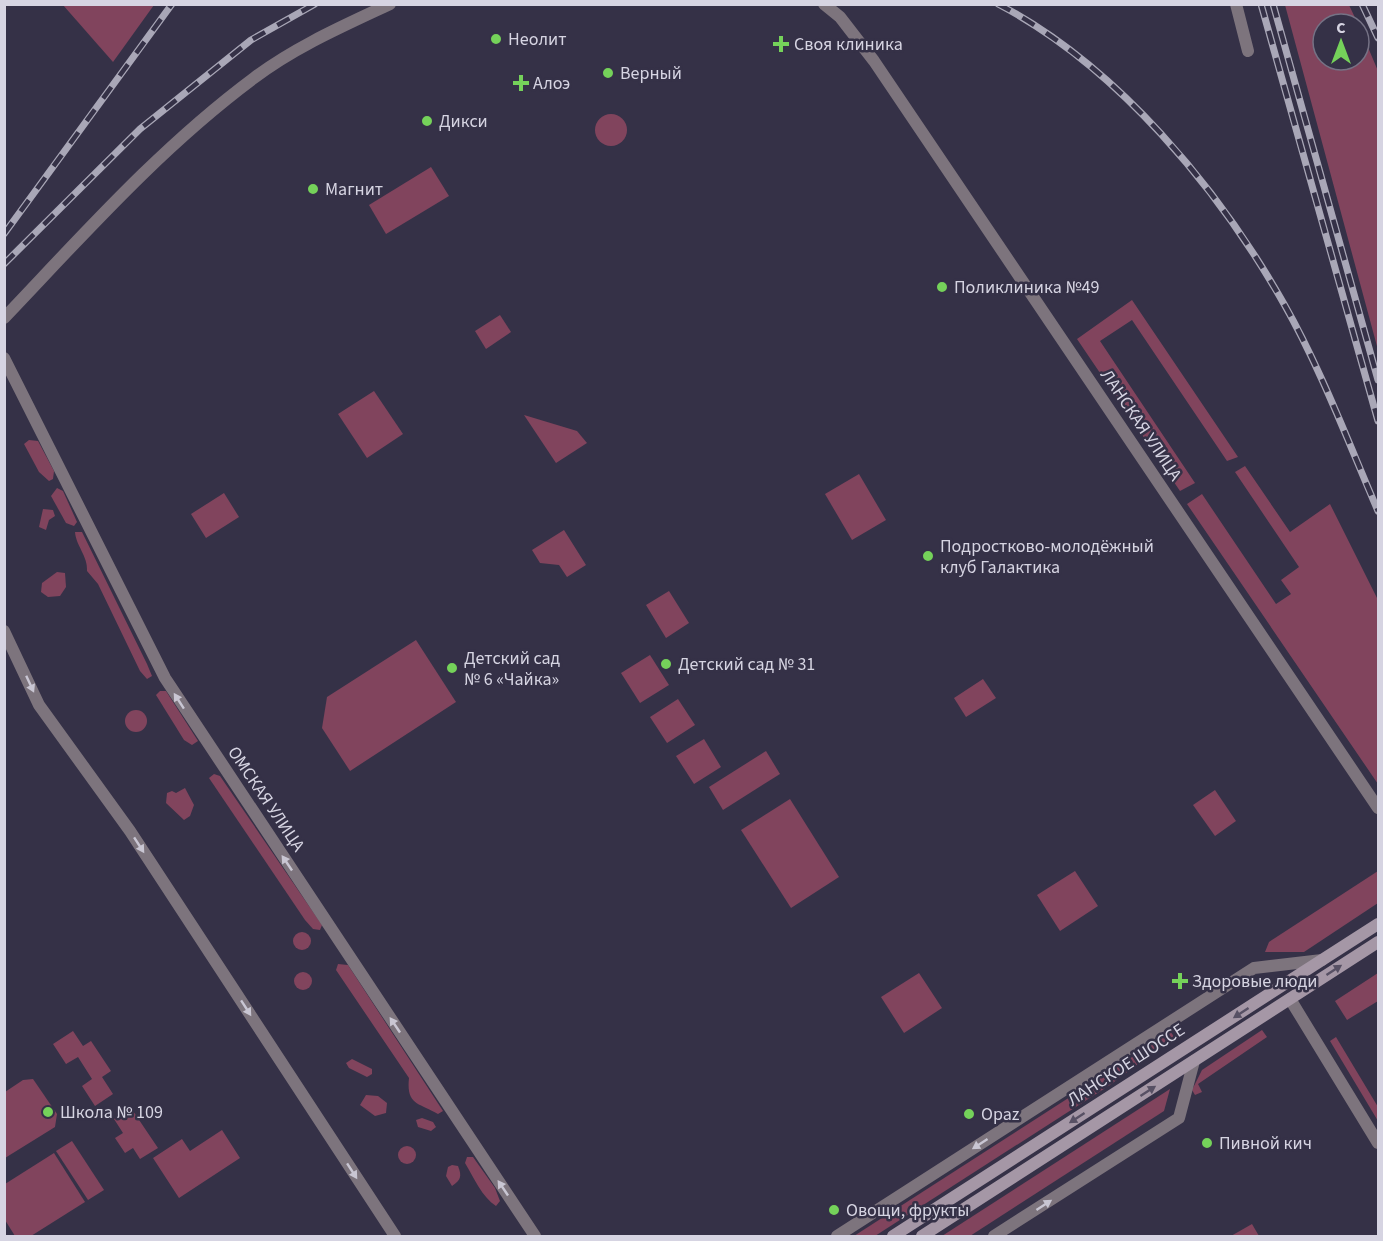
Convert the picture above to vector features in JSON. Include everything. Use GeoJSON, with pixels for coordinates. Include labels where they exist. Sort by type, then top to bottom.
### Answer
{"type":"FeatureCollection","features":[{"type":"Feature","properties":{"kind":"main road","name":"ЛАНСКОЕ ШОССЕ"},"geometry":{"type":"LineString","coordinates":[[893,1236],[1378,924]]}},
{"type":"Feature","properties":{"kind":"main road","name":"ЛАНСКОЕ ШОССЕ"},"geometry":{"type":"LineString","coordinates":[[922,1236],[1378,942]]}},
{"type":"Feature","properties":{"kind":"street"},"geometry":{"type":"LineString","coordinates":[[4,318],[152,164],[255,77],[322,35],[390,4]]}},
{"type":"Feature","properties":{"kind":"street","name":"ЛАНСКАЯ УЛИЦА"},"geometry":{"type":"LineString","coordinates":[[824,4],[840,17],[874,61],[1378,808]]}},
{"type":"Feature","properties":{"kind":"street"},"geometry":{"type":"LineString","coordinates":[[1236,4],[1248,51]]}},
{"type":"Feature","properties":{"kind":"street","name":"ОМСКАЯ УЛИЦА"},"geometry":{"type":"LineString","coordinates":[[4,358],[165,678],[536,1236]]}},
{"type":"Feature","properties":{"kind":"street"},"geometry":{"type":"LineString","coordinates":[[4,631],[39,705],[120,816],[395,1236]]}},
{"type":"Feature","properties":{"kind":"street"},"geometry":{"type":"LineString","coordinates":[[837,1236],[1254,968],[1322,960]]}},
{"type":"Feature","properties":{"kind":"street"},"geometry":{"type":"LineString","coordinates":[[1290,999],[1378,1143]]}},
{"type":"Feature","properties":{"kind":"street"},"geometry":{"type":"LineString","coordinates":[[994,1236],[1179,1118],[1194,1061]]}},
{"type":"Feature","properties":{"kind":"shaded area"},"geometry":{"type":"Polygon","coordinates":[[[63,5],[154,5],[113,62],[63,5]]]}},
{"type":"Feature","properties":{"kind":"shaded area"},"geometry":{"type":"Polygon","coordinates":[[[1285,5],[1349,5],[1352,12],[1311,12],[1311,72],[1371,72],[1371,54],[1378,71],[1378,350],[1285,5]]]}},
{"type":"Feature","properties":{"kind":"shaded area"},"geometry":{"type":"Polygon","coordinates":[[[611,114],[622,119],[627,130],[622,141],[611,146],[600,141],[595,130],[600,119],[611,114]]]}},
{"type":"Feature","properties":{"kind":"shaded area"},"geometry":{"type":"Polygon","coordinates":[[[431,167],[449,196],[386,234],[369,205],[431,167]]]}},
{"type":"Feature","properties":{"kind":"shaded area"},"geometry":{"type":"Polygon","coordinates":[[[1132,300],[1238,457],[1227,461],[1132,320],[1100,341],[1195,483],[1180,491],[1077,339],[1132,300]]]}},
{"type":"Feature","properties":{"kind":"shaded area"},"geometry":{"type":"Polygon","coordinates":[[[500,315],[511,332],[486,349],[475,331],[500,315]]]}},
{"type":"Feature","properties":{"kind":"shaded area"},"geometry":{"type":"Polygon","coordinates":[[[374,391],[403,434],[367,458],[338,414],[374,391]]]}},
{"type":"Feature","properties":{"kind":"shaded area"},"geometry":{"type":"Polygon","coordinates":[[[524,415],[577,431],[587,443],[556,463],[524,415]]]}},
{"type":"Feature","properties":{"kind":"shaded area"},"geometry":{"type":"Polygon","coordinates":[[[29,440],[38,441],[54,471],[53,479],[49,481],[39,472],[24,444],[29,440]]]}},
{"type":"Feature","properties":{"kind":"shaded area"},"geometry":{"type":"Polygon","coordinates":[[[1245,466],[1290,532],[1330,504],[1378,600],[1378,784],[1187,504],[1202,494],[1276,604],[1291,594],[1281,580],[1299,567],[1235,472],[1245,466]]]}},
{"type":"Feature","properties":{"kind":"shaded area"},"geometry":{"type":"Polygon","coordinates":[[[859,474],[886,520],[852,540],[825,494],[859,474]]]}},
{"type":"Feature","properties":{"kind":"shaded area"},"geometry":{"type":"Polygon","coordinates":[[[57,488],[63,491],[77,522],[74,526],[66,523],[51,496],[57,488]]]}},
{"type":"Feature","properties":{"kind":"shaded area"},"geometry":{"type":"Polygon","coordinates":[[[224,493],[239,517],[206,538],[191,514],[224,493]]]}},
{"type":"Feature","properties":{"kind":"shaded area"},"geometry":{"type":"Polygon","coordinates":[[[43,509],[53,510],[55,516],[49,520],[46,530],[39,527],[43,509]]]}},
{"type":"Feature","properties":{"kind":"shaded area"},"geometry":{"type":"Polygon","coordinates":[[[564,530],[586,565],[567,577],[559,565],[540,563],[532,550],[564,530]]]}},
{"type":"Feature","properties":{"kind":"shaded area"},"geometry":{"type":"Polygon","coordinates":[[[75,532],[82,532],[147,664],[152,676],[147,679],[140,671],[98,584],[87,571],[86,561],[75,532]]]}},
{"type":"Feature","properties":{"kind":"shaded area"},"geometry":{"type":"Polygon","coordinates":[[[57,572],[65,573],[66,587],[60,596],[48,597],[41,592],[42,583],[57,572]]]}},
{"type":"Feature","properties":{"kind":"shaded area"},"geometry":{"type":"Polygon","coordinates":[[[669,591],[689,623],[666,638],[646,605],[669,591]]]}},
{"type":"Feature","properties":{"kind":"shaded area"},"geometry":{"type":"Polygon","coordinates":[[[416,640],[456,702],[350,771],[322,728],[327,697],[416,640]]]}},
{"type":"Feature","properties":{"kind":"shaded area"},"geometry":{"type":"Polygon","coordinates":[[[650,655],[669,685],[640,703],[621,673],[650,655]]]}},
{"type":"Feature","properties":{"kind":"shaded area"},"geometry":{"type":"Polygon","coordinates":[[[983,679],[996,698],[966,717],[954,698],[983,679]]]}},
{"type":"Feature","properties":{"kind":"shaded area"},"geometry":{"type":"Polygon","coordinates":[[[160,691],[166,691],[198,741],[192,745],[184,740],[156,695],[160,691]]]}},
{"type":"Feature","properties":{"kind":"shaded area"},"geometry":{"type":"Polygon","coordinates":[[[678,699],[695,725],[667,743],[650,717],[678,699]]]}},
{"type":"Feature","properties":{"kind":"shaded area"},"geometry":{"type":"Polygon","coordinates":[[[136,710],[144,713],[147,721],[144,729],[136,732],[128,729],[125,721],[128,713],[136,710]]]}},
{"type":"Feature","properties":{"kind":"shaded area"},"geometry":{"type":"Polygon","coordinates":[[[704,739],[721,767],[694,784],[676,756],[704,739]]]}},
{"type":"Feature","properties":{"kind":"shaded area"},"geometry":{"type":"Polygon","coordinates":[[[766,751],[780,774],[723,810],[709,787],[766,751]]]}},
{"type":"Feature","properties":{"kind":"shaded area"},"geometry":{"type":"Polygon","coordinates":[[[214,774],[220,776],[322,925],[320,930],[313,929],[305,920],[209,778],[214,774]]]}},
{"type":"Feature","properties":{"kind":"shaded area"},"geometry":{"type":"Polygon","coordinates":[[[185,788],[194,805],[190,816],[184,820],[166,803],[167,793],[172,791],[176,793],[185,788]]]}},
{"type":"Feature","properties":{"kind":"shaded area"},"geometry":{"type":"Polygon","coordinates":[[[1215,790],[1236,821],[1215,836],[1193,805],[1215,790]]]}},
{"type":"Feature","properties":{"kind":"shaded area"},"geometry":{"type":"Polygon","coordinates":[[[790,799],[839,877],[791,908],[741,830],[790,799]]]}},
{"type":"Feature","properties":{"kind":"shaded area"},"geometry":{"type":"Polygon","coordinates":[[[1075,871],[1098,906],[1060,931],[1037,895],[1075,871]]]}},
{"type":"Feature","properties":{"kind":"shaded area"},"geometry":{"type":"Polygon","coordinates":[[[1378,871],[1378,903],[1304,952],[1265,952],[1269,942],[1378,871]]]}},
{"type":"Feature","properties":{"kind":"shaded area"},"geometry":{"type":"Polygon","coordinates":[[[302,932],[308,935],[311,941],[308,947],[302,950],[296,947],[293,941],[296,935],[302,932]]]}},
{"type":"Feature","properties":{"kind":"shaded area"},"geometry":{"type":"Polygon","coordinates":[[[338,964],[348,965],[443,1111],[438,1114],[415,1102],[412,1098],[409,1078],[336,970],[338,964]]]}},
{"type":"Feature","properties":{"kind":"shaded area"},"geometry":{"type":"Polygon","coordinates":[[[303,972],[309,975],[312,981],[309,987],[303,990],[297,987],[294,981],[297,975],[303,972]]]}},
{"type":"Feature","properties":{"kind":"shaded area"},"geometry":{"type":"Polygon","coordinates":[[[919,973],[942,1008],[904,1033],[881,997],[919,973]]]}},
{"type":"Feature","properties":{"kind":"shaded area"},"geometry":{"type":"Polygon","coordinates":[[[1378,973],[1378,1001],[1347,1020],[1335,1001],[1378,973]]]}},
{"type":"Feature","properties":{"kind":"shaded area"},"geometry":{"type":"Polygon","coordinates":[[[1262,1030],[1267,1037],[1198,1084],[1202,1092],[1195,1095],[1192,1090],[1202,1070],[1262,1030]]]}},
{"type":"Feature","properties":{"kind":"shaded area"},"geometry":{"type":"Polygon","coordinates":[[[73,1031],[83,1046],[91,1041],[111,1071],[102,1077],[113,1094],[95,1106],[82,1086],[92,1079],[78,1057],[66,1064],[53,1044],[73,1031]]]}},
{"type":"Feature","properties":{"kind":"shaded area"},"geometry":{"type":"Polygon","coordinates":[[[1171,1032],[1174,1037],[1110,1085],[875,1236],[854,1236],[1171,1032]]]}},
{"type":"Feature","properties":{"kind":"shaded area"},"geometry":{"type":"Polygon","coordinates":[[[1336,1037],[1378,1107],[1378,1121],[1330,1041],[1336,1037]]]}},
{"type":"Feature","properties":{"kind":"shaded area"},"geometry":{"type":"Polygon","coordinates":[[[352,1059],[372,1069],[372,1074],[367,1077],[349,1068],[346,1063],[352,1059]]]}},
{"type":"Feature","properties":{"kind":"shaded area"},"geometry":{"type":"Polygon","coordinates":[[[33,1079],[57,1114],[55,1127],[5,1158],[5,1092],[23,1080],[33,1079]]]}},
{"type":"Feature","properties":{"kind":"shaded area"},"geometry":{"type":"Polygon","coordinates":[[[1170,1089],[1164,1111],[970,1236],[942,1236],[1170,1089]]]}},
{"type":"Feature","properties":{"kind":"shaded area"},"geometry":{"type":"Polygon","coordinates":[[[366,1095],[378,1096],[387,1103],[386,1113],[375,1116],[360,1105],[366,1095]]]}},
{"type":"Feature","properties":{"kind":"shaded area"},"geometry":{"type":"Polygon","coordinates":[[[131,1108],[158,1148],[140,1159],[133,1148],[125,1153],[115,1138],[123,1133],[114,1119],[131,1108]]]}},
{"type":"Feature","properties":{"kind":"shaded area"},"geometry":{"type":"Polygon","coordinates":[[[422,1118],[433,1122],[436,1127],[431,1131],[418,1127],[416,1120],[422,1118]]]}},
{"type":"Feature","properties":{"kind":"shaded area"},"geometry":{"type":"Polygon","coordinates":[[[222,1130],[240,1158],[179,1198],[153,1158],[182,1139],[190,1151],[222,1130]]]}},
{"type":"Feature","properties":{"kind":"shaded area"},"geometry":{"type":"Polygon","coordinates":[[[72,1141],[104,1190],[88,1200],[56,1151],[72,1141]]]}},
{"type":"Feature","properties":{"kind":"shaded area"},"geometry":{"type":"Polygon","coordinates":[[[407,1146],[413,1149],[416,1155],[413,1161],[407,1164],[401,1161],[398,1155],[401,1149],[407,1146]]]}},
{"type":"Feature","properties":{"kind":"shaded area"},"geometry":{"type":"Polygon","coordinates":[[[54,1153],[85,1202],[31,1236],[15,1236],[5,1220],[5,1184],[54,1153]]]}},
{"type":"Feature","properties":{"kind":"shaded area"},"geometry":{"type":"Polygon","coordinates":[[[467,1157],[473,1157],[495,1188],[500,1201],[496,1206],[475,1181],[465,1163],[467,1157]]]}},
{"type":"Feature","properties":{"kind":"shaded area"},"geometry":{"type":"Polygon","coordinates":[[[458,1166],[460,1175],[459,1180],[452,1186],[446,1176],[448,1167],[458,1166]]]}},
{"type":"Feature","properties":{"kind":"shaded area"},"geometry":{"type":"Polygon","coordinates":[[[1252,1224],[1259,1236],[1231,1236],[1252,1224]]]}},
{"type":"Feature","properties":{"kind":"railway"},"geometry":{"type":"LineString","coordinates":[[4,234],[172,4]]}},
{"type":"Feature","properties":{"kind":"railway"},"geometry":{"type":"LineString","coordinates":[[4,264],[140,129],[251,40],[315,4]]}},
{"type":"Feature","properties":{"kind":"railway"},"geometry":{"type":"LineString","coordinates":[[998,4],[1042,30],[1084,61],[1124,96],[1161,134],[1229,217],[1297,328],[1322,380],[1378,511]]}},
{"type":"Feature","properties":{"kind":"railway"},"geometry":{"type":"LineString","coordinates":[[1261,4],[1378,421]]}},
{"type":"Feature","properties":{"kind":"railway"},"geometry":{"type":"LineString","coordinates":[[1273,4],[1378,380]]}},
{"type":"Feature","properties":{"kind":"railway"},"geometry":{"type":"LineString","coordinates":[[1362,4],[1378,38]]}},
{"type":"Feature","properties":{"kind":"place","name":"Неолит"},"geometry":{"type":"Point","coordinates":[496,39]}},
{"type":"Feature","properties":{"kind":"place","name":"Своя клиника"},"geometry":{"type":"Point","coordinates":[781,44]}},
{"type":"Feature","properties":{"kind":"place","name":"Верный"},"geometry":{"type":"Point","coordinates":[608,73]}},
{"type":"Feature","properties":{"kind":"place","name":"Алоэ"},"geometry":{"type":"Point","coordinates":[521,83]}},
{"type":"Feature","properties":{"kind":"place","name":"Дикси"},"geometry":{"type":"Point","coordinates":[427,121]}},
{"type":"Feature","properties":{"kind":"place","name":"Магнит"},"geometry":{"type":"Point","coordinates":[313,189]}},
{"type":"Feature","properties":{"kind":"place","name":"Поликлиника №49"},"geometry":{"type":"Point","coordinates":[942,287]}},
{"type":"Feature","properties":{"kind":"place","name":"Подростково-молодёжный клуб Галактика"},"geometry":{"type":"Point","coordinates":[928,556]}},
{"type":"Feature","properties":{"kind":"place","name":"Детский сад № 31"},"geometry":{"type":"Point","coordinates":[666,664]}},
{"type":"Feature","properties":{"kind":"place","name":"Детский сад № 6 «Чайка»"},"geometry":{"type":"Point","coordinates":[452,668]}},
{"type":"Feature","properties":{"kind":"place","name":"Здоровые люди"},"geometry":{"type":"Point","coordinates":[1180,981]}},
{"type":"Feature","properties":{"kind":"place","name":"Школа № 109"},"geometry":{"type":"Point","coordinates":[48,1112]}},
{"type":"Feature","properties":{"kind":"place","name":"Opaz"},"geometry":{"type":"Point","coordinates":[969,1114]}},
{"type":"Feature","properties":{"kind":"place","name":"Пивной кич"},"geometry":{"type":"Point","coordinates":[1207,1143]}},
{"type":"Feature","properties":{"kind":"place","name":"Овощи, фрукты"},"geometry":{"type":"Point","coordinates":[834,1210]}}]}
